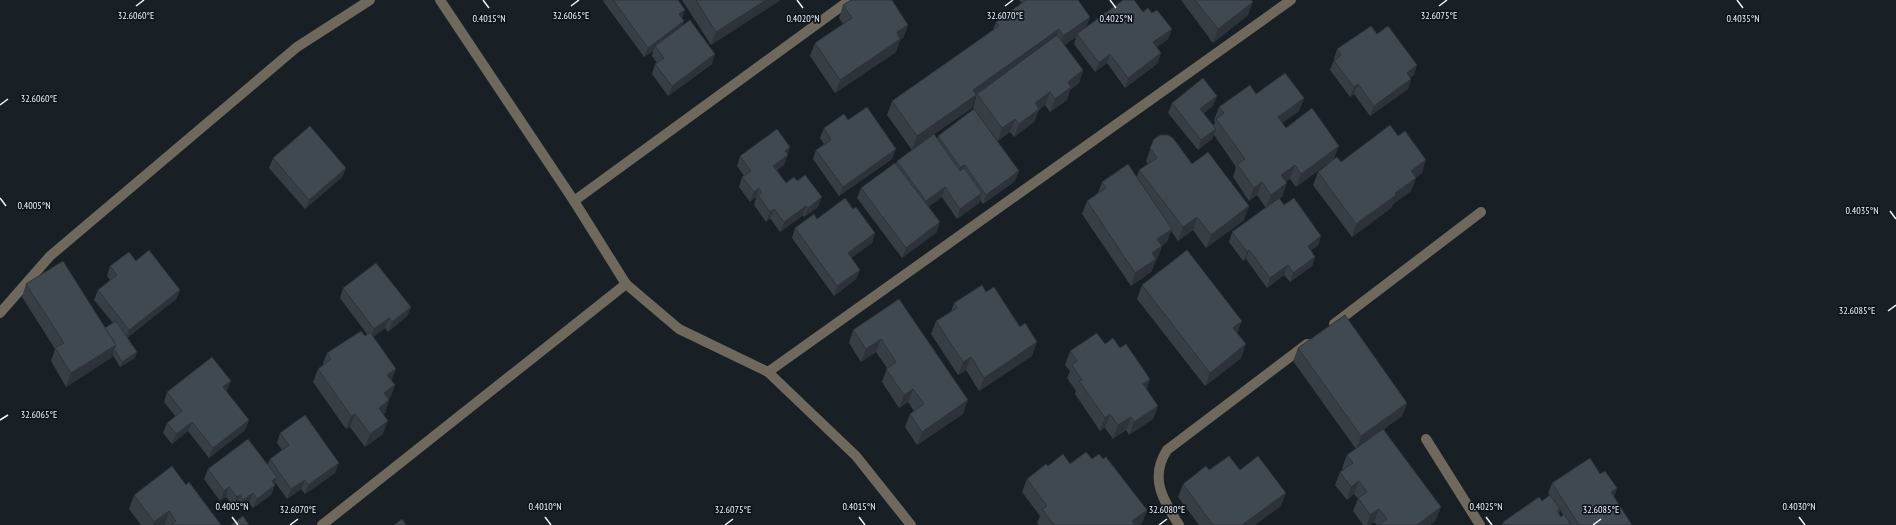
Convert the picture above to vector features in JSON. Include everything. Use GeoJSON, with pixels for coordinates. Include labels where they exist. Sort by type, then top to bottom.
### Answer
{"type":"FeatureCollection","features":[{"type":"Feature","properties":{"kind":"street"},"geometry":{"type":"LineString","coordinates":[[0,313],[50,256],[116,200],[297,47],[370,0]]}},
{"type":"Feature","properties":{"kind":"street"},"geometry":{"type":"LineString","coordinates":[[440,0],[574,201],[626,284],[680,329],[768,372],[856,456],[911,525]]}},
{"type":"Feature","properties":{"kind":"street"},"geometry":{"type":"LineString","coordinates":[[574,201],[850,0]]}},
{"type":"Feature","properties":{"kind":"street"},"geometry":{"type":"LineString","coordinates":[[768,372],[1291,0]]}},
{"type":"Feature","properties":{"kind":"street"},"geometry":{"type":"LineString","coordinates":[[1180,525],[1163,500],[1159,487],[1159,468],[1162,458],[1167,450],[1481,212]]}},
{"type":"Feature","properties":{"kind":"street"},"geometry":{"type":"LineString","coordinates":[[322,525],[626,284]]}},
{"type":"Feature","properties":{"kind":"street"},"geometry":{"type":"LineString","coordinates":[[1426,439],[1480,525]]}},
{"type":"Feature","properties":{"kind":"building"},"geometry":{"type":"Polygon","coordinates":[[[613,0],[678,0],[685,10],[679,14],[684,21],[648,48],[613,0]]]}},
{"type":"Feature","properties":{"kind":"building"},"geometry":{"type":"Polygon","coordinates":[[[696,0],[766,0],[716,32],[696,0]]]}},
{"type":"Feature","properties":{"kind":"building"},"geometry":{"type":"Polygon","coordinates":[[[851,0],[892,0],[908,25],[897,32],[900,39],[840,80],[815,43],[852,18],[843,5],[851,0]]]}},
{"type":"Feature","properties":{"kind":"building"},"geometry":{"type":"Polygon","coordinates":[[[1026,0],[1078,0],[1090,17],[1063,36],[1059,29],[973,90],[976,95],[917,136],[892,101],[999,26],[996,22],[1026,0]]]}},
{"type":"Feature","properties":{"kind":"building"},"geometry":{"type":"Polygon","coordinates":[[[1123,0],[1134,0],[1143,12],[1148,8],[1152,13],[1157,10],[1172,29],[1153,42],[1161,53],[1128,78],[1110,54],[1099,63],[1077,34],[1123,0]]]}},
{"type":"Feature","properties":{"kind":"building"},"geometry":{"type":"Polygon","coordinates":[[[1195,0],[1251,0],[1253,2],[1218,29],[1195,0]]]}},
{"type":"Feature","properties":{"kind":"building"},"geometry":{"type":"Polygon","coordinates":[[[690,20],[715,54],[672,86],[655,64],[664,58],[655,46],[690,20]]]}},
{"type":"Feature","properties":{"kind":"building"},"geometry":{"type":"Polygon","coordinates":[[[1371,26],[1377,34],[1388,26],[1417,65],[1407,73],[1411,79],[1374,106],[1358,84],[1354,87],[1334,61],[1341,55],[1337,49],[1371,26]]]}},
{"type":"Feature","properties":{"kind":"building"},"geometry":{"type":"Polygon","coordinates":[[[1057,35],[1083,70],[1068,82],[1071,87],[1055,99],[1050,92],[1035,103],[1039,109],[1019,124],[1015,119],[1002,128],[977,94],[1057,35]]]}},
{"type":"Feature","properties":{"kind":"building"},"geometry":{"type":"Polygon","coordinates":[[[1285,73],[1304,98],[1278,117],[1286,128],[1312,108],[1339,146],[1301,174],[1295,165],[1281,175],[1287,183],[1271,195],[1262,182],[1254,188],[1237,164],[1245,159],[1216,119],[1224,113],[1219,107],[1250,85],[1256,94],[1285,73]]]}},
{"type":"Feature","properties":{"kind":"building"},"geometry":{"type":"Polygon","coordinates":[[[1203,78],[1217,96],[1200,109],[1216,129],[1201,140],[1172,103],[1203,78]]]}},
{"type":"Feature","properties":{"kind":"building"},"geometry":{"type":"Polygon","coordinates":[[[867,107],[896,149],[843,187],[816,150],[831,140],[824,128],[844,114],[848,120],[867,107]]]}},
{"type":"Feature","properties":{"kind":"building"},"geometry":{"type":"Polygon","coordinates":[[[974,109],[1019,171],[986,195],[965,165],[960,167],[938,136],[974,109]]]}},
{"type":"Feature","properties":{"kind":"building"},"geometry":{"type":"Polygon","coordinates":[[[1390,125],[1398,136],[1405,131],[1426,160],[1411,171],[1416,178],[1395,193],[1396,195],[1356,224],[1318,172],[1337,157],[1341,162],[1390,125]]]}},
{"type":"Feature","properties":{"kind":"building"},"geometry":{"type":"Polygon","coordinates":[[[310,126],[346,168],[309,200],[273,158],[310,126]]]}},
{"type":"Feature","properties":{"kind":"building"},"geometry":{"type":"Polygon","coordinates":[[[777,129],[790,147],[785,151],[788,155],[773,166],[786,183],[794,177],[797,181],[805,175],[822,197],[808,208],[806,206],[784,222],[774,209],[770,212],[758,195],[762,192],[759,188],[754,192],[742,177],[751,171],[740,156],[777,129]]]}},
{"type":"Feature","properties":{"kind":"building"},"geometry":{"type":"Polygon","coordinates":[[[934,134],[960,171],[964,168],[982,193],[960,209],[945,187],[926,201],[897,161],[934,134]]]}},
{"type":"Feature","properties":{"kind":"building"},"geometry":{"type":"Polygon","coordinates":[[[1160,135],[1168,135],[1173,138],[1192,164],[1208,152],[1249,206],[1211,235],[1197,217],[1183,227],[1139,170],[1157,158],[1150,148],[1154,139],[1160,135]]]}},
{"type":"Feature","properties":{"kind":"building"},"geometry":{"type":"Polygon","coordinates":[[[895,163],[940,222],[906,248],[861,188],[895,163]]]}},
{"type":"Feature","properties":{"kind":"building"},"geometry":{"type":"Polygon","coordinates":[[[1128,164],[1172,229],[1157,239],[1162,246],[1152,253],[1156,259],[1135,273],[1087,201],[1106,188],[1102,182],[1128,164]]]}},
{"type":"Feature","properties":{"kind":"building"},"geometry":{"type":"Polygon","coordinates":[[[845,198],[853,209],[856,207],[875,233],[848,253],[860,270],[837,286],[795,228],[814,214],[817,219],[845,198]]]}},
{"type":"Feature","properties":{"kind":"building"},"geometry":{"type":"Polygon","coordinates":[[[1279,198],[1284,205],[1294,198],[1321,236],[1308,246],[1315,257],[1293,273],[1288,265],[1270,278],[1249,250],[1247,252],[1232,232],[1279,198]]]}},
{"type":"Feature","properties":{"kind":"building"},"geometry":{"type":"Polygon","coordinates":[[[149,250],[180,290],[129,330],[98,290],[117,275],[110,266],[129,252],[136,261],[149,250]]]}},
{"type":"Feature","properties":{"kind":"building"},"geometry":{"type":"Polygon","coordinates":[[[1187,250],[1242,321],[1233,328],[1246,344],[1210,373],[1142,285],[1187,250]]]}},
{"type":"Feature","properties":{"kind":"building"},"geometry":{"type":"Polygon","coordinates":[[[63,261],[116,345],[71,373],[55,348],[64,343],[26,284],[63,261]]]}},
{"type":"Feature","properties":{"kind":"building"},"geometry":{"type":"Polygon","coordinates":[[[376,263],[411,307],[392,322],[389,318],[374,329],[343,288],[376,263]]]}},
{"type":"Feature","properties":{"kind":"building"},"geometry":{"type":"Polygon","coordinates":[[[982,285],[986,292],[994,287],[1020,327],[1025,323],[1037,342],[984,378],[971,357],[963,362],[936,321],[957,308],[954,303],[982,285]]]}},
{"type":"Feature","properties":{"kind":"building"},"geometry":{"type":"Polygon","coordinates":[[[899,299],[968,400],[922,432],[910,414],[924,404],[913,389],[904,395],[886,369],[896,362],[881,339],[866,349],[853,330],[899,299]]]}},
{"type":"Feature","properties":{"kind":"building"},"geometry":{"type":"Polygon","coordinates":[[[1345,315],[1407,403],[1361,436],[1298,348],[1345,315]]]}},
{"type":"Feature","properties":{"kind":"building"},"geometry":{"type":"Polygon","coordinates":[[[116,321],[137,352],[122,362],[114,349],[116,345],[105,328],[116,321]]]}},
{"type":"Feature","properties":{"kind":"building"},"geometry":{"type":"Polygon","coordinates":[[[361,331],[365,336],[370,332],[396,369],[387,375],[395,385],[384,393],[389,400],[379,408],[388,421],[370,434],[355,414],[351,416],[318,369],[331,359],[327,353],[361,331]]]}},
{"type":"Feature","properties":{"kind":"building"},"geometry":{"type":"Polygon","coordinates":[[[1097,333],[1105,344],[1113,338],[1120,348],[1126,344],[1150,379],[1143,384],[1158,406],[1134,422],[1131,417],[1118,425],[1110,414],[1105,418],[1079,381],[1082,380],[1072,365],[1077,361],[1070,351],[1097,333]]]}},
{"type":"Feature","properties":{"kind":"building"},"geometry":{"type":"Polygon","coordinates":[[[212,357],[231,381],[223,387],[249,420],[213,448],[192,422],[176,434],[167,423],[182,411],[167,392],[212,357]]]}},
{"type":"Feature","properties":{"kind":"building"},"geometry":{"type":"Polygon","coordinates":[[[305,415],[339,463],[308,485],[305,480],[291,489],[270,459],[289,445],[280,433],[305,415]]]}},
{"type":"Feature","properties":{"kind":"building"},"geometry":{"type":"Polygon","coordinates":[[[1383,429],[1441,507],[1417,525],[1379,525],[1387,519],[1379,509],[1370,515],[1358,498],[1367,492],[1359,481],[1351,487],[1340,472],[1353,463],[1347,455],[1383,429]]]}},
{"type":"Feature","properties":{"kind":"building"},"geometry":{"type":"Polygon","coordinates":[[[248,439],[277,477],[272,481],[275,485],[257,499],[253,493],[243,500],[240,495],[237,497],[229,487],[224,491],[208,469],[248,439]]]}},
{"type":"Feature","properties":{"kind":"building"},"geometry":{"type":"Polygon","coordinates":[[[1086,452],[1092,459],[1099,454],[1103,459],[1106,457],[1147,510],[1132,521],[1135,525],[1054,525],[1042,509],[1047,506],[1027,479],[1046,464],[1048,466],[1063,454],[1070,464],[1086,452]]]}},
{"type":"Feature","properties":{"kind":"building"},"geometry":{"type":"Polygon","coordinates":[[[1229,456],[1240,470],[1258,456],[1286,493],[1242,525],[1213,525],[1183,484],[1206,466],[1209,470],[1229,456]]]}},
{"type":"Feature","properties":{"kind":"building"},"geometry":{"type":"Polygon","coordinates":[[[1590,458],[1600,474],[1605,471],[1617,488],[1611,492],[1632,525],[1579,525],[1552,483],[1590,458]]]}},
{"type":"Feature","properties":{"kind":"building"},"geometry":{"type":"Polygon","coordinates":[[[172,466],[186,485],[189,482],[221,525],[171,525],[176,521],[169,511],[154,522],[134,495],[172,466]]]}},
{"type":"Feature","properties":{"kind":"building"},"geometry":{"type":"Polygon","coordinates":[[[1550,495],[1560,509],[1557,511],[1561,517],[1564,514],[1571,525],[1505,525],[1503,522],[1539,497],[1542,501],[1550,495]]]}},
{"type":"Feature","properties":{"kind":"building"},"geometry":{"type":"Polygon","coordinates":[[[243,516],[249,525],[231,525],[243,516]]]}},
{"type":"Feature","properties":{"kind":"building"},"geometry":{"type":"Polygon","coordinates":[[[402,519],[406,525],[394,525],[402,519]]]}}]}
